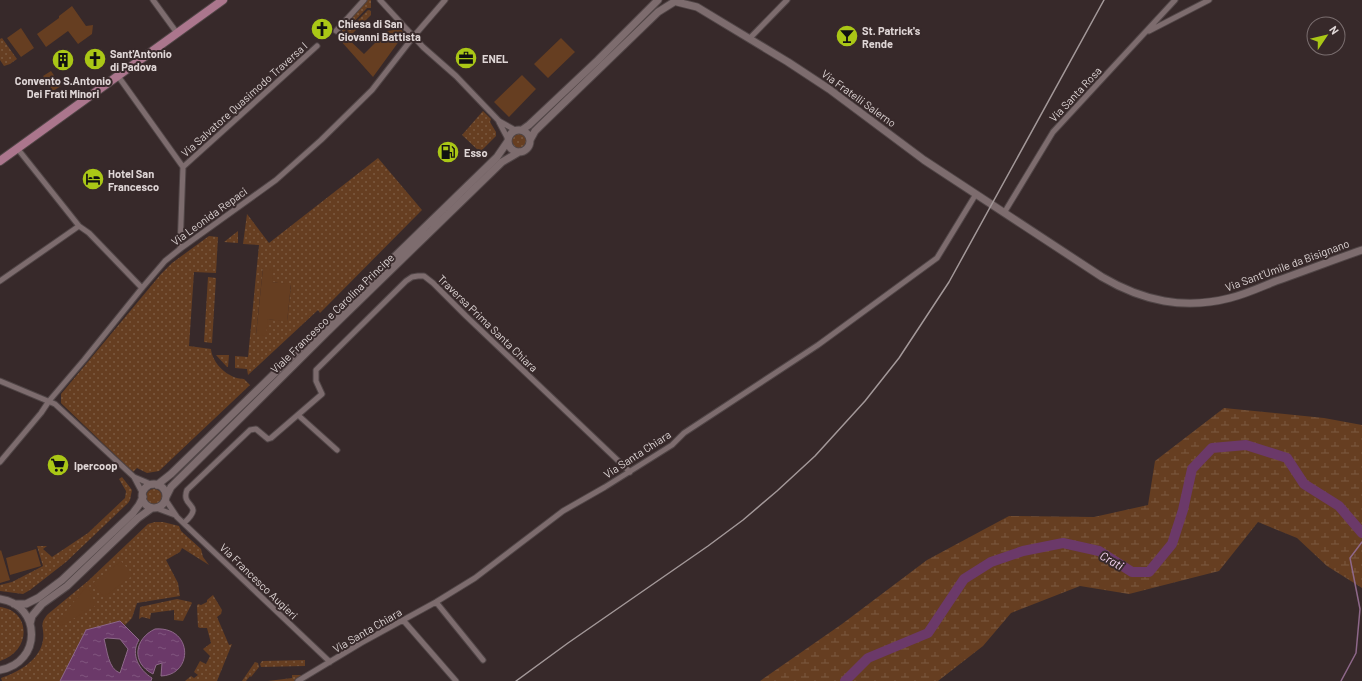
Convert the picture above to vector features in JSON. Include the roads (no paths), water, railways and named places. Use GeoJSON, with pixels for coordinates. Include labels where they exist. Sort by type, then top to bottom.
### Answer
{"type":"FeatureCollection","features":[{"type":"Feature","properties":{"kind":"main road"},"geometry":{"type":"LineString","coordinates":[[0,161],[223,0]]}},
{"type":"Feature","properties":{"kind":"street"},"geometry":{"type":"LineString","coordinates":[[153,0],[177,33]]}},
{"type":"Feature","properties":{"kind":"street"},"geometry":{"type":"LineString","coordinates":[[336,31],[364,0]]}},
{"type":"Feature","properties":{"kind":"street"},"geometry":{"type":"LineString","coordinates":[[380,0],[423,47],[456,76],[499,121],[510,147],[512,150],[519,152]]}},
{"type":"Feature","properties":{"kind":"street","name":"Via Leonida Repaci"},"geometry":{"type":"LineString","coordinates":[[0,462],[165,261],[276,180],[321,140],[372,90],[414,36],[445,0]]}},
{"type":"Feature","properties":{"kind":"street","name":"Viale Francesco e Carolina Principe"},"geometry":{"type":"LineString","coordinates":[[14,604],[26,604],[38,598],[62,580],[133,512],[139,505],[146,488],[155,485],[172,474],[497,157],[508,140],[509,135],[529,125],[598,60],[658,0]]}},
{"type":"Feature","properties":{"kind":"street","name":"Via Fratelli Salerno"},"geometry":{"type":"LineString","coordinates":[[692,0],[697,7]]}},
{"type":"Feature","properties":{"kind":"street"},"geometry":{"type":"LineString","coordinates":[[750,38],[787,0]]}},
{"type":"Feature","properties":{"kind":"street","name":"Via Santa Rosa"},"geometry":{"type":"LineString","coordinates":[[1004,213],[1053,132],[1175,0]]}},
{"type":"Feature","properties":{"kind":"street"},"geometry":{"type":"LineString","coordinates":[[1145,33],[1209,0]]}},
{"type":"Feature","properties":{"kind":"street","name":"Viale Francesco e Carolina Principe"},"geometry":{"type":"LineString","coordinates":[[30,624],[32,616],[42,604],[67,586],[138,518],[163,504],[171,487],[327,332],[502,162],[528,147],[535,131],[541,125],[658,12],[675,1]]}},
{"type":"Feature","properties":{"kind":"street","name":"Via Fratelli Salerno"},"geometry":{"type":"LineString","coordinates":[[675,1],[697,7],[788,62],[829,89],[924,160],[1004,213]]}},
{"type":"Feature","properties":{"kind":"street","name":"Via Salvatore Quasimodo Traversa I"},"geometry":{"type":"LineString","coordinates":[[183,167],[317,46]]}},
{"type":"Feature","properties":{"kind":"street"},"geometry":{"type":"LineString","coordinates":[[118,76],[183,167],[180,249]]}},
{"type":"Feature","properties":{"kind":"street"},"geometry":{"type":"LineString","coordinates":[[499,121],[528,134],[530,140]]}},
{"type":"Feature","properties":{"kind":"street"},"geometry":{"type":"LineString","coordinates":[[17,148],[79,226],[89,233],[142,288]]}},
{"type":"Feature","properties":{"kind":"street","name":"Via Santa Chiara"},"geometry":{"type":"LineString","coordinates":[[298,681],[475,578],[563,511],[630,472],[672,445],[684,433],[723,406],[818,345],[937,258],[976,194]]}},
{"type":"Feature","properties":{"kind":"street","name":"Via Sant'Umile da Bisignano"},"geometry":{"type":"LineString","coordinates":[[1004,213],[1113,284],[1151,299],[1175,303],[1201,303],[1230,298],[1362,250]]}},
{"type":"Feature","properties":{"kind":"street"},"geometry":{"type":"LineString","coordinates":[[0,281],[79,226]]}},
{"type":"Feature","properties":{"kind":"street","name":"Traversa Prima Santa Chiara"},"geometry":{"type":"LineString","coordinates":[[184,523],[193,512],[193,509],[186,500],[187,490],[246,433],[256,429],[268,439],[271,438],[322,394],[316,381],[316,370],[406,281],[412,277],[418,276],[424,276],[433,283],[630,472]]}},
{"type":"Feature","properties":{"kind":"street"},"geometry":{"type":"LineString","coordinates":[[0,381],[55,404],[134,477],[164,489],[166,498]]}},
{"type":"Feature","properties":{"kind":"street"},"geometry":{"type":"LineString","coordinates":[[298,415],[337,450]]}},
{"type":"Feature","properties":{"kind":"street"},"geometry":{"type":"LineString","coordinates":[[134,477],[146,504],[154,508]]}},
{"type":"Feature","properties":{"kind":"street","name":"Via Francesco Augieri"},"geometry":{"type":"LineString","coordinates":[[166,498],[175,515],[330,662]]}},
{"type":"Feature","properties":{"kind":"street","name":"Via Francesco Augieri"},"geometry":{"type":"LineString","coordinates":[[154,508],[175,515]]}},
{"type":"Feature","properties":{"kind":"street"},"geometry":{"type":"LineString","coordinates":[[0,599],[14,604],[21,609],[30,624],[32,633],[31,642],[26,654],[18,663],[9,668],[0,670]]}},
{"type":"Feature","properties":{"kind":"street"},"geometry":{"type":"LineString","coordinates":[[436,602],[483,660]]}},
{"type":"Feature","properties":{"kind":"street"},"geometry":{"type":"LineString","coordinates":[[403,620],[456,681]]}},
{"type":"Feature","properties":{"kind":"water"},"geometry":{"type":"Polygon","coordinates":[[[120,621],[139,640],[135,651],[137,661],[143,671],[152,678],[151,681],[60,681],[86,630],[120,621]],[[104,639],[110,663],[116,671],[120,673],[128,649],[120,639],[104,639]]]}},
{"type":"Feature","properties":{"kind":"water"},"geometry":{"type":"Polygon","coordinates":[[[155,629],[168,630],[177,635],[182,642],[185,651],[184,660],[179,668],[172,674],[161,676],[162,663],[156,665],[153,674],[141,664],[138,658],[139,645],[148,633],[155,629]]]}},
{"type":"Feature","properties":{"kind":"waterway","name":"Crati"},"geometry":{"type":"LineString","coordinates":[[845,681],[868,658],[928,633],[964,579],[991,562],[1023,551],[1063,543],[1099,551],[1132,572],[1149,572],[1172,544],[1183,510],[1192,469],[1212,448],[1246,445],[1287,458],[1304,484],[1339,506],[1362,533]]}},
{"type":"Feature","properties":{"kind":"waterway"},"geometry":{"type":"LineString","coordinates":[[1341,681],[1356,653],[1360,609],[1350,558],[1362,542]]}},
{"type":"Feature","properties":{"kind":"railway"},"geometry":{"type":"LineString","coordinates":[[516,681],[743,520],[815,456],[865,401],[899,358],[949,282],[1104,0]]}},
{"type":"Feature","properties":{"kind":"place","name":"Chiesa di San Giovanni Battista"},"geometry":{"type":"Point","coordinates":[322,29]}},
{"type":"Feature","properties":{"kind":"place","name":"St. Patrick's Rende"},"geometry":{"type":"Point","coordinates":[847,36]}},
{"type":"Feature","properties":{"kind":"place","name":"ENEL"},"geometry":{"type":"Point","coordinates":[466,58]}},
{"type":"Feature","properties":{"kind":"place","name":"Sant'Antonio di Padova"},"geometry":{"type":"Point","coordinates":[95,59]}},
{"type":"Feature","properties":{"kind":"place","name":"Convento S.Antonio Dei Frati Minori"},"geometry":{"type":"Point","coordinates":[63,60]}},
{"type":"Feature","properties":{"kind":"place","name":"Esso"},"geometry":{"type":"Point","coordinates":[448,152]}},
{"type":"Feature","properties":{"kind":"place","name":"Hotel San Francesco"},"geometry":{"type":"Point","coordinates":[93,179]}},
{"type":"Feature","properties":{"kind":"place","name":"Ipercoop"},"geometry":{"type":"Point","coordinates":[58,465]}}]}
